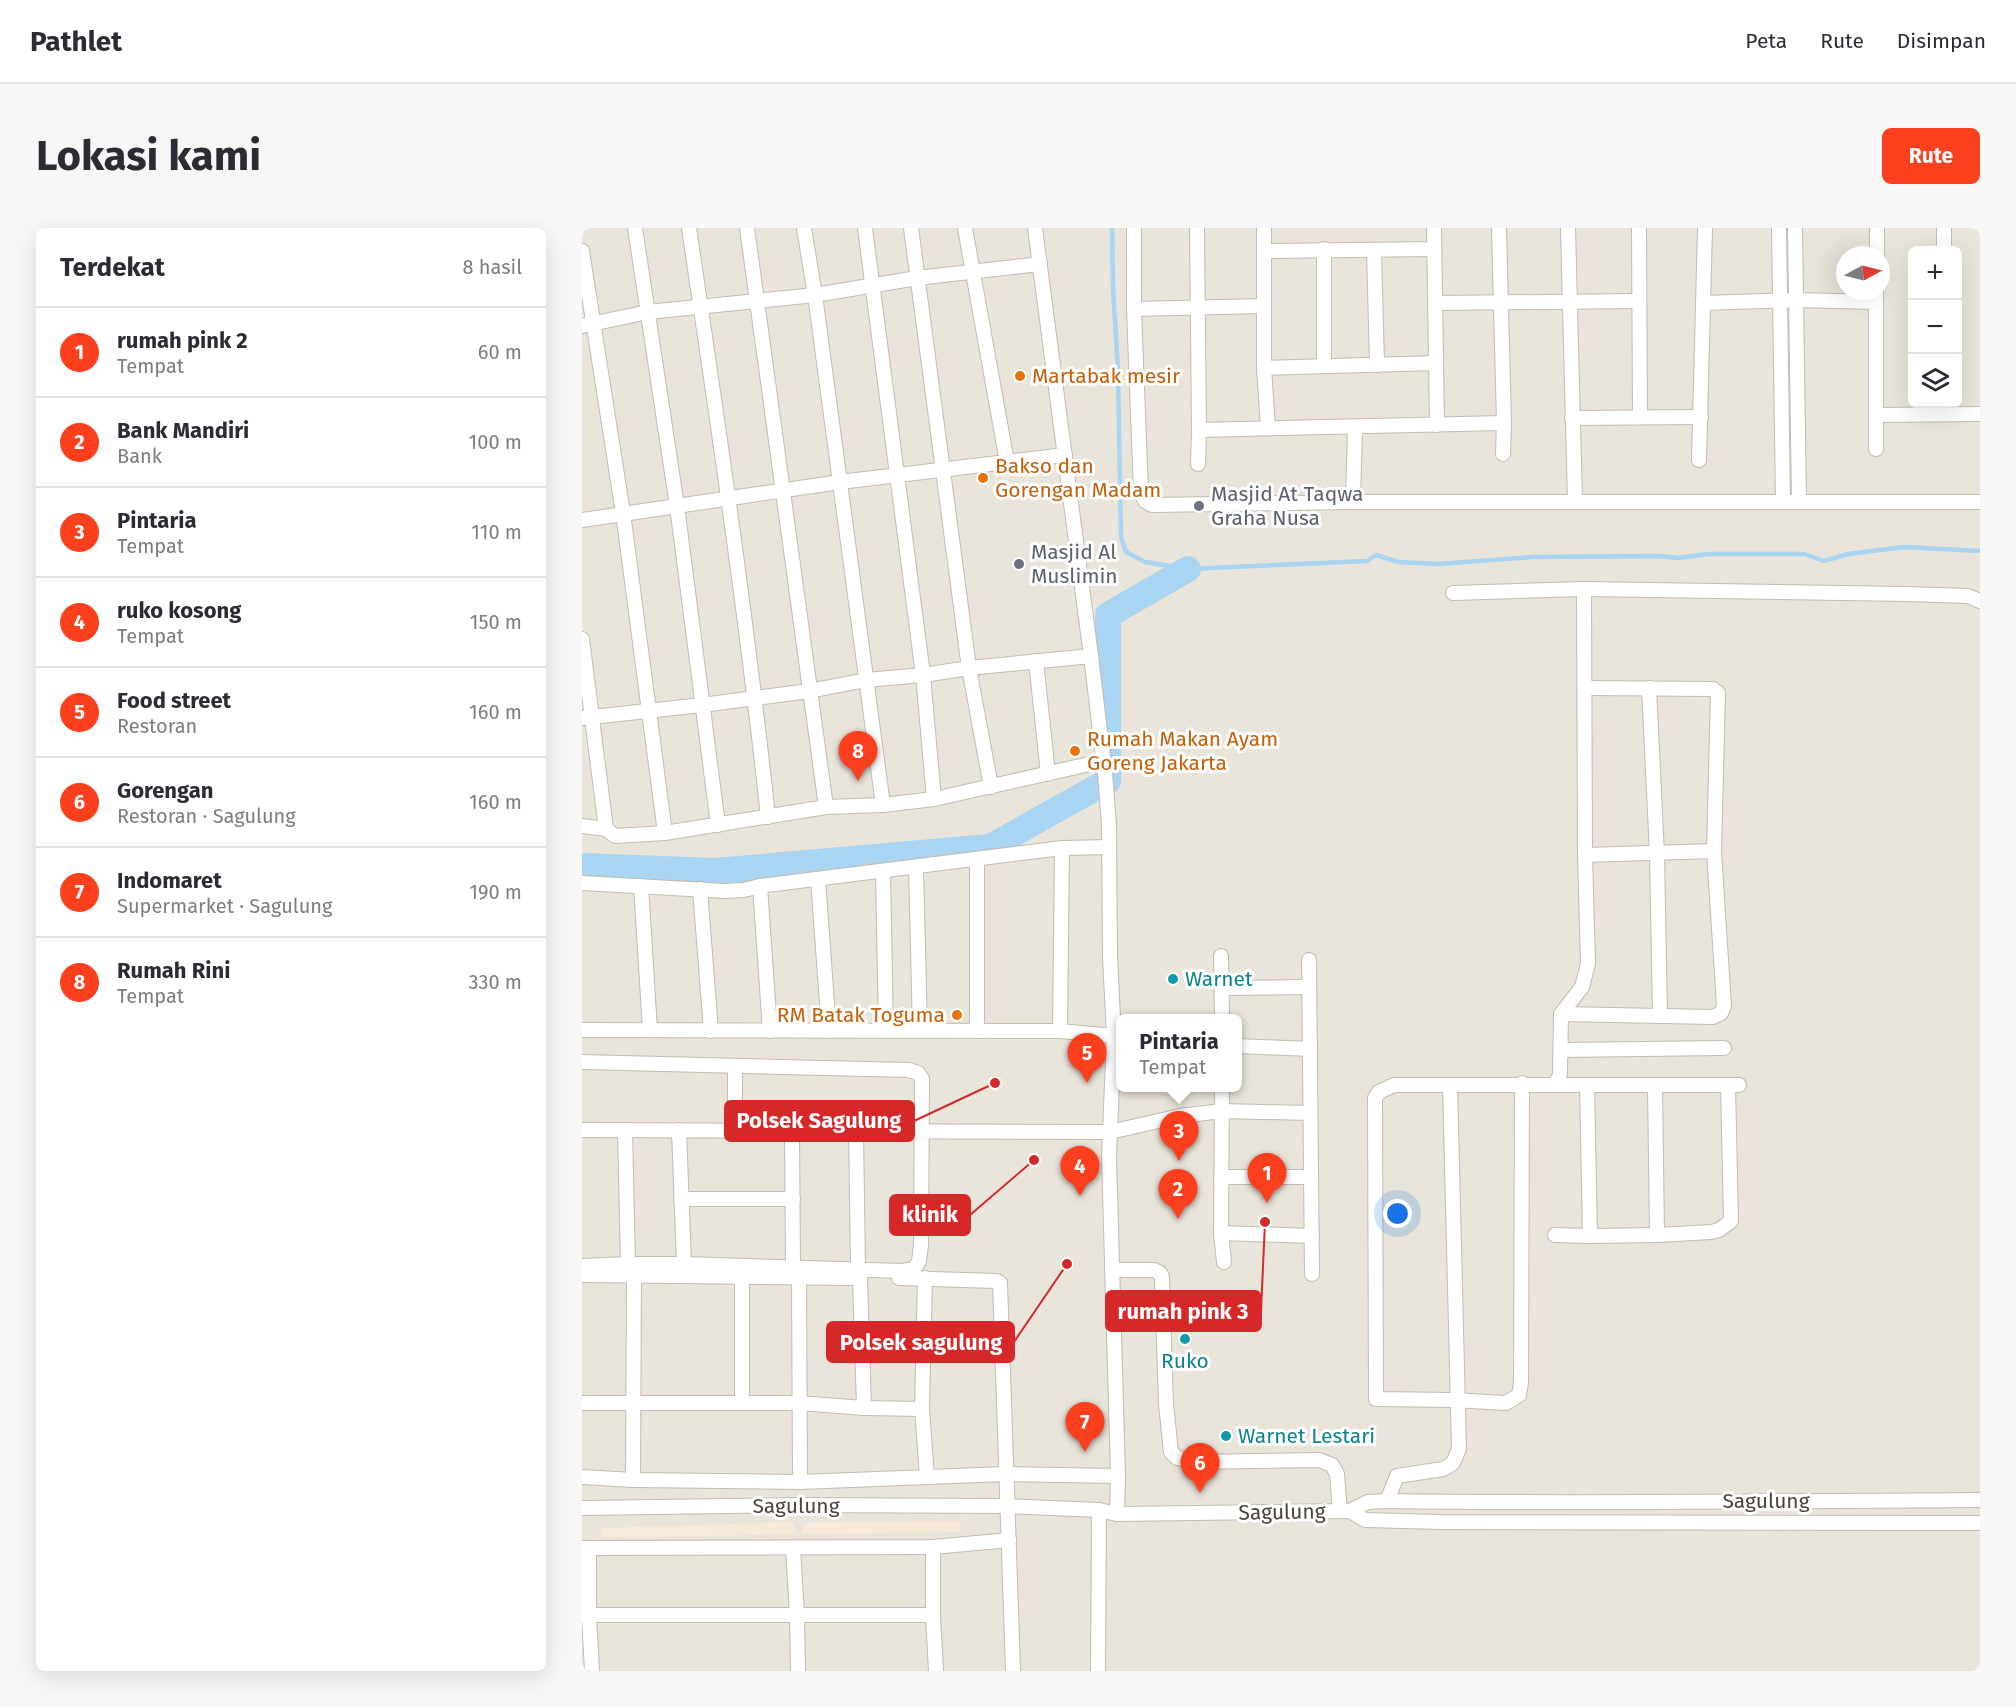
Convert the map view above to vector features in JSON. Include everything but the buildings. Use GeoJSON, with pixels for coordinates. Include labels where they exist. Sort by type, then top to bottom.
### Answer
{"type":"FeatureCollection","features":[{"type":"Feature","properties":{"kind":"street"},"geometry":{"type":"LineString","coordinates":[[635,228],[677,506],[718,825]]}},
{"type":"Feature","properties":{"kind":"street"},"geometry":{"type":"LineString","coordinates":[[689,228],[729,499],[768,818]]}},
{"type":"Feature","properties":{"kind":"street"},"geometry":{"type":"LineString","coordinates":[[747,228],[759,301],[826,807]]}},
{"type":"Feature","properties":{"kind":"street"},"geometry":{"type":"LineString","coordinates":[[804,228],[815,295],[883,805]]}},
{"type":"Feature","properties":{"kind":"street"},"geometry":{"type":"LineString","coordinates":[[865,228],[923,675],[934,800]]}},
{"type":"Feature","properties":{"kind":"street"},"geometry":{"type":"LineString","coordinates":[[911,228],[969,668],[991,786]]}},
{"type":"Feature","properties":{"kind":"street"},"geometry":{"type":"LineString","coordinates":[[965,228],[1007,462]]}},
{"type":"Feature","properties":{"kind":"street"},"geometry":{"type":"LineString","coordinates":[[1035,228],[1092,656],[1108,825],[1114,1036],[1109,1156],[1118,1514]]}},
{"type":"Feature","properties":{"kind":"street"},"geometry":{"type":"LineString","coordinates":[[1134,228],[1134,309],[1141,493],[1145,501],[1152,505],[1353,502],[1980,502]]}},
{"type":"Feature","properties":{"kind":"street"},"geometry":{"type":"LineString","coordinates":[[1197,228],[1198,464]]}},
{"type":"Feature","properties":{"kind":"street"},"geometry":{"type":"LineString","coordinates":[[1264,228],[1264,368],[1268,428]]}},
{"type":"Feature","properties":{"kind":"street"},"geometry":{"type":"LineString","coordinates":[[1434,228],[1437,425]]}},
{"type":"Feature","properties":{"kind":"street"},"geometry":{"type":"LineString","coordinates":[[1498,228],[1503,454]]}},
{"type":"Feature","properties":{"kind":"street"},"geometry":{"type":"LineString","coordinates":[[1568,228],[1575,502]]}},
{"type":"Feature","properties":{"kind":"street"},"geometry":{"type":"LineString","coordinates":[[1639,228],[1640,417]]}},
{"type":"Feature","properties":{"kind":"street"},"geometry":{"type":"LineString","coordinates":[[1699,460],[1705,228]]}},
{"type":"Feature","properties":{"kind":"street"},"geometry":{"type":"LineString","coordinates":[[1779,228],[1783,502]]}},
{"type":"Feature","properties":{"kind":"street"},"geometry":{"type":"LineString","coordinates":[[1795,228],[1800,502]]}},
{"type":"Feature","properties":{"kind":"street"},"geometry":{"type":"LineString","coordinates":[[1877,228],[1877,246]]}},
{"type":"Feature","properties":{"kind":"street"},"geometry":{"type":"LineString","coordinates":[[1944,228],[1944,246]]}},
{"type":"Feature","properties":{"kind":"street"},"geometry":{"type":"LineString","coordinates":[[1324,249],[1324,366]]}},
{"type":"Feature","properties":{"kind":"street"},"geometry":{"type":"LineString","coordinates":[[1264,251],[1434,249]]}},
{"type":"Feature","properties":{"kind":"street"},"geometry":{"type":"LineString","coordinates":[[1374,250],[1377,365]]}},
{"type":"Feature","properties":{"kind":"street"},"geometry":{"type":"LineString","coordinates":[[582,251],[587,325],[623,513],[665,833]]}},
{"type":"Feature","properties":{"kind":"street"},"geometry":{"type":"LineString","coordinates":[[587,325],[648,312],[815,295],[917,278],[1040,264]]}},
{"type":"Feature","properties":{"kind":"street"},"geometry":{"type":"LineString","coordinates":[[1703,303],[1836,299]]}},
{"type":"Feature","properties":{"kind":"street"},"geometry":{"type":"LineString","coordinates":[[1876,300],[1878,415],[1876,449]]}},
{"type":"Feature","properties":{"kind":"street"},"geometry":{"type":"LineString","coordinates":[[1435,303],[1639,301]]}},
{"type":"Feature","properties":{"kind":"street"},"geometry":{"type":"LineString","coordinates":[[1134,309],[1264,306]]}},
{"type":"Feature","properties":{"kind":"street"},"geometry":{"type":"LineString","coordinates":[[1264,368],[1436,363]]}},
{"type":"Feature","properties":{"kind":"street"},"geometry":{"type":"LineString","coordinates":[[1878,415],[1942,409],[1980,414]]}},
{"type":"Feature","properties":{"kind":"street"},"geometry":{"type":"LineString","coordinates":[[1572,418],[1701,417]]}},
{"type":"Feature","properties":{"kind":"street"},"geometry":{"type":"LineString","coordinates":[[1199,430],[1504,423]]}},
{"type":"Feature","properties":{"kind":"street"},"geometry":{"type":"LineString","coordinates":[[1353,502],[1355,427]]}},
{"type":"Feature","properties":{"kind":"street"},"geometry":{"type":"LineString","coordinates":[[582,520],[897,474],[1065,455]]}},
{"type":"Feature","properties":{"kind":"street"},"geometry":{"type":"LineString","coordinates":[[1553,1085],[1560,1073],[1562,1014],[1582,987],[1588,964],[1585,855],[1584,589]]}},
{"type":"Feature","properties":{"kind":"street"},"geometry":{"type":"LineString","coordinates":[[1453,593],[1584,589],[1906,594],[1968,596],[1980,601]]}},
{"type":"Feature","properties":{"kind":"street"},"geometry":{"type":"LineString","coordinates":[[582,639],[587,718],[606,829]]}},
{"type":"Feature","properties":{"kind":"street"},"geometry":{"type":"LineString","coordinates":[[587,718],[809,691],[866,680],[1092,656]]}},
{"type":"Feature","properties":{"kind":"street"},"geometry":{"type":"LineString","coordinates":[[1036,661],[1048,774]]}},
{"type":"Feature","properties":{"kind":"street"},"geometry":{"type":"LineString","coordinates":[[1562,1014],[1713,1017],[1722,1010],[1723,990],[1714,851],[1718,693],[1713,689],[1585,688]]}},
{"type":"Feature","properties":{"kind":"street"},"geometry":{"type":"LineString","coordinates":[[1650,688],[1657,854],[1660,1016]]}},
{"type":"Feature","properties":{"kind":"street"},"geometry":{"type":"LineString","coordinates":[[582,826],[606,829],[615,836],[665,833],[826,807],[934,800],[1048,774],[1104,767]]}},
{"type":"Feature","properties":{"kind":"street"},"geometry":{"type":"LineString","coordinates":[[582,883],[744,890],[760,886],[1062,848],[1109,848]]}},
{"type":"Feature","properties":{"kind":"street"},"geometry":{"type":"LineString","coordinates":[[1060,1031],[1062,848]]}},
{"type":"Feature","properties":{"kind":"street"},"geometry":{"type":"LineString","coordinates":[[1585,855],[1714,851]]}},
{"type":"Feature","properties":{"kind":"street"},"geometry":{"type":"LineString","coordinates":[[977,859],[977,1031]]}},
{"type":"Feature","properties":{"kind":"street"},"geometry":{"type":"LineString","coordinates":[[916,867],[920,1031]]}},
{"type":"Feature","properties":{"kind":"street"},"geometry":{"type":"LineString","coordinates":[[883,871],[886,1031]]}},
{"type":"Feature","properties":{"kind":"street"},"geometry":{"type":"LineString","coordinates":[[819,879],[829,1031]]}},
{"type":"Feature","properties":{"kind":"street"},"geometry":{"type":"LineString","coordinates":[[641,886],[650,1030]]}},
{"type":"Feature","properties":{"kind":"street"},"geometry":{"type":"LineString","coordinates":[[760,886],[770,1031]]}},
{"type":"Feature","properties":{"kind":"street"},"geometry":{"type":"LineString","coordinates":[[700,889],[711,1031]]}},
{"type":"Feature","properties":{"kind":"street"},"geometry":{"type":"LineString","coordinates":[[1221,957],[1222,1014]]}},
{"type":"Feature","properties":{"kind":"street"},"geometry":{"type":"LineString","coordinates":[[1309,960],[1312,1274]]}},
{"type":"Feature","properties":{"kind":"street"},"geometry":{"type":"LineString","coordinates":[[1222,988],[1309,987]]}},
{"type":"Feature","properties":{"kind":"street"},"geometry":{"type":"LineString","coordinates":[[582,1030],[1060,1031],[1114,1036]]}},
{"type":"Feature","properties":{"kind":"street"},"geometry":{"type":"LineString","coordinates":[[1242,1046],[1310,1048]]}},
{"type":"Feature","properties":{"kind":"street"},"geometry":{"type":"LineString","coordinates":[[1561,1050],[1724,1048]]}},
{"type":"Feature","properties":{"kind":"street"},"geometry":{"type":"LineString","coordinates":[[582,1062],[909,1070],[918,1073],[921,1079],[919,1260],[914,1269],[859,1273]]}},
{"type":"Feature","properties":{"kind":"street"},"geometry":{"type":"LineString","coordinates":[[735,1067],[735,1131]]}},
{"type":"Feature","properties":{"kind":"street"},"geometry":{"type":"LineString","coordinates":[[1522,1083],[1521,1383],[1519,1395],[1506,1403],[1376,1399],[1376,1098],[1379,1092],[1394,1085],[1522,1083],[1733,1085],[1731,1221],[1719,1230],[1711,1232],[1555,1235]]}},
{"type":"Feature","properties":{"kind":"street"},"geometry":{"type":"LineString","coordinates":[[1387,1501],[1397,1476],[1443,1469],[1453,1463],[1459,1449],[1450,1085]]}},
{"type":"Feature","properties":{"kind":"street"},"geometry":{"type":"LineString","coordinates":[[1587,1085],[1590,1236]]}},
{"type":"Feature","properties":{"kind":"street"},"geometry":{"type":"LineString","coordinates":[[1655,1085],[1657,1234]]}},
{"type":"Feature","properties":{"kind":"street"},"geometry":{"type":"LineString","coordinates":[[1222,1092],[1221,1233],[1224,1262]]}},
{"type":"Feature","properties":{"kind":"street"},"geometry":{"type":"LineString","coordinates":[[582,1130],[1110,1132],[1180,1116],[1222,1112],[1310,1113]]}},
{"type":"Feature","properties":{"kind":"street"},"geometry":{"type":"LineString","coordinates":[[625,1130],[631,1270],[633,1480]]}},
{"type":"Feature","properties":{"kind":"street"},"geometry":{"type":"LineString","coordinates":[[856,1130],[864,1408]]}},
{"type":"Feature","properties":{"kind":"street"},"geometry":{"type":"LineString","coordinates":[[679,1131],[684,1264]]}},
{"type":"Feature","properties":{"kind":"street"},"geometry":{"type":"LineString","coordinates":[[792,1131],[800,1482]]}},
{"type":"Feature","properties":{"kind":"street"},"geometry":{"type":"LineString","coordinates":[[1221,1177],[1311,1177]]}},
{"type":"Feature","properties":{"kind":"street"},"geometry":{"type":"LineString","coordinates":[[681,1199],[793,1199]]}},
{"type":"Feature","properties":{"kind":"street"},"geometry":{"type":"LineString","coordinates":[[1221,1233],[1312,1236]]}},
{"type":"Feature","properties":{"kind":"street"},"geometry":{"type":"LineString","coordinates":[[582,1275],[684,1264],[1000,1283],[1012,1671]]}},
{"type":"Feature","properties":{"kind":"street"},"geometry":{"type":"LineString","coordinates":[[582,1266],[742,1277],[796,1272]]}},
{"type":"Feature","properties":{"kind":"street"},"geometry":{"type":"LineString","coordinates":[[1112,1270],[1154,1270],[1162,1277],[1166,1404],[1171,1452],[1177,1458],[1195,1462],[1319,1460],[1332,1465],[1337,1474],[1345,1511],[1365,1520],[1980,1523]]}},
{"type":"Feature","properties":{"kind":"street"},"geometry":{"type":"LineString","coordinates":[[742,1277],[742,1403]]}},
{"type":"Feature","properties":{"kind":"street"},"geometry":{"type":"LineString","coordinates":[[925,1278],[922,1409],[927,1477]]}},
{"type":"Feature","properties":{"kind":"street"},"geometry":{"type":"LineString","coordinates":[[582,1403],[799,1403],[864,1408],[922,1409]]}},
{"type":"Feature","properties":{"kind":"street"},"geometry":{"type":"LineString","coordinates":[[582,1477],[633,1480],[800,1482],[1005,1474],[1118,1476]]}},
{"type":"Feature","properties":{"kind":"street","name":"Sagulung"},"geometry":{"type":"LineString","coordinates":[[582,1508],[798,1505],[1007,1506],[1099,1510],[1118,1514],[1345,1511],[1368,1502],[1387,1501],[1567,1503],[1980,1500]]}},
{"type":"Feature","properties":{"kind":"street"},"geometry":{"type":"LineString","coordinates":[[1098,1671],[1099,1510]]}},
{"type":"Feature","properties":{"kind":"street"},"geometry":{"type":"LineString","coordinates":[[592,1671],[586,1615],[586,1548],[933,1547],[1009,1540]]}},
{"type":"Feature","properties":{"kind":"street"},"geometry":{"type":"LineString","coordinates":[[933,1547],[936,1671]]}},
{"type":"Feature","properties":{"kind":"street"},"geometry":{"type":"LineString","coordinates":[[793,1548],[798,1671]]}},
{"type":"Feature","properties":{"kind":"street"},"geometry":{"type":"LineString","coordinates":[[586,1615],[933,1615]]}},
{"type":"Feature","properties":{"kind":"shaded area"},"geometry":{"type":"Polygon","coordinates":[[[582,228],[1980,228],[1980,1671],[582,1671],[582,228]]]}},
{"type":"Feature","properties":{"kind":"shaded area"},"geometry":{"type":"Polygon","coordinates":[[[959,1521],[960,1532],[803,1534],[803,1523],[959,1521]]]}},
{"type":"Feature","properties":{"kind":"shaded area"},"geometry":{"type":"Polygon","coordinates":[[[794,1522],[796,1534],[602,1538],[602,1528],[794,1522]]]}},
{"type":"Feature","properties":{"kind":"waterway"},"geometry":{"type":"LineString","coordinates":[[1112,228],[1118,371],[1121,537],[1126,552],[1145,562],[1188,569],[1367,561],[1376,555],[1398,562],[1438,564],[1533,557],[1659,556],[1678,558],[1708,554],[1804,554],[1824,561],[1848,554],[1904,547],[1980,551]]}},
{"type":"Feature","properties":{"kind":"waterway"},"geometry":{"type":"LineString","coordinates":[[582,866],[715,871],[990,847],[1108,781],[1108,615],[1188,569]]}},
{"type":"Feature","properties":{"kind":"place","name":"Martabak mesir"},"geometry":{"type":"Point","coordinates":[1020,376]}},
{"type":"Feature","properties":{"kind":"place","name":"Bakso dan Gorengan Madam"},"geometry":{"type":"Point","coordinates":[983,478]}},
{"type":"Feature","properties":{"kind":"place","name":"Masjid At Taqwa Graha Nusa"},"geometry":{"type":"Point","coordinates":[1199,506]}},
{"type":"Feature","properties":{"kind":"place","name":"Masjid Al Muslimin"},"geometry":{"type":"Point","coordinates":[1019,564]}},
{"type":"Feature","properties":{"kind":"place","name":"Rumah Makan Ayam Goreng Jakarta"},"geometry":{"type":"Point","coordinates":[1075,751]}},
{"type":"Feature","properties":{"kind":"place","name":"Rumah Rini"},"geometry":{"type":"Point","coordinates":[858,781]}},
{"type":"Feature","properties":{"kind":"place","name":"Warnet"},"geometry":{"type":"Point","coordinates":[1173,979]}},
{"type":"Feature","properties":{"kind":"place","name":"RM Batak Toguma"},"geometry":{"type":"Point","coordinates":[957,1015]}},
{"type":"Feature","properties":{"kind":"place","name":"Polsek Sagulung"},"geometry":{"type":"Point","coordinates":[995,1083]}},
{"type":"Feature","properties":{"kind":"place","name":"Food street"},"geometry":{"type":"Point","coordinates":[1087,1083]}},
{"type":"Feature","properties":{"kind":"place","name":"klinik"},"geometry":{"type":"Point","coordinates":[1034,1160]}},
{"type":"Feature","properties":{"kind":"place","name":"Pintaria"},"geometry":{"type":"Point","coordinates":[1179,1161]}},
{"type":"Feature","properties":{"kind":"place","name":"ruko kosong"},"geometry":{"type":"Point","coordinates":[1080,1196]}},
{"type":"Feature","properties":{"kind":"place","name":"rumah pink 2"},"geometry":{"type":"Point","coordinates":[1267,1203]}},
{"type":"Feature","properties":{"kind":"place","name":"Bank Mandiri"},"geometry":{"type":"Point","coordinates":[1178,1219]}},
{"type":"Feature","properties":{"kind":"place","name":"rumah pink 3"},"geometry":{"type":"Point","coordinates":[1265,1222]}},
{"type":"Feature","properties":{"kind":"place","name":"Polsek sagulung"},"geometry":{"type":"Point","coordinates":[1067,1264]}},
{"type":"Feature","properties":{"kind":"place","name":"Ruko"},"geometry":{"type":"Point","coordinates":[1185,1339]}},
{"type":"Feature","properties":{"kind":"place","name":"Warnet Lestari"},"geometry":{"type":"Point","coordinates":[1226,1436]}},
{"type":"Feature","properties":{"kind":"place","name":"Indomaret"},"geometry":{"type":"Point","coordinates":[1085,1452]}},
{"type":"Feature","properties":{"kind":"place","name":"Gorengan"},"geometry":{"type":"Point","coordinates":[1200,1493]}}]}
